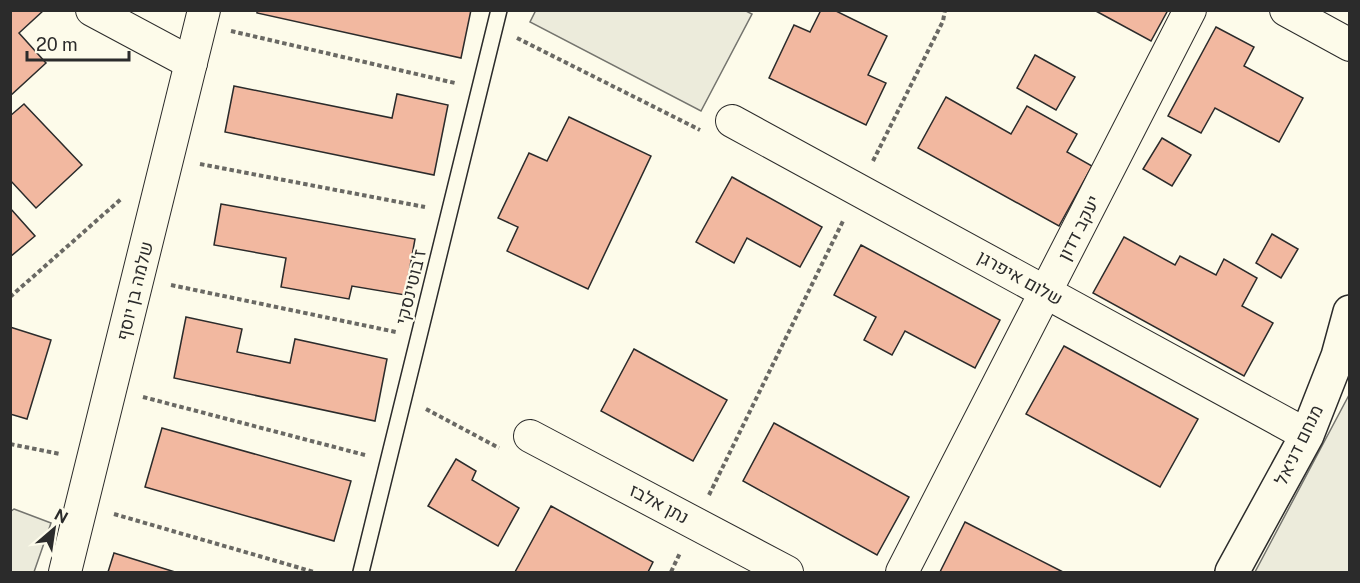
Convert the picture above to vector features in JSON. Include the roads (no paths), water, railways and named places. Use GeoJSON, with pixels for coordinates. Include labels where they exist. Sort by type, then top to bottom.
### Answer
{"type":"FeatureCollection","features":[{"type":"Feature","properties":{"kind":"street"},"geometry":{"type":"LineString","coordinates":[[92,10],[191,63]]}},
{"type":"Feature","properties":{"kind":"street","name":"יעקב דדון"},"geometry":{"type":"LineString","coordinates":[[902,573],[1190,10]]}},
{"type":"Feature","properties":{"kind":"street"},"geometry":{"type":"LineString","coordinates":[[1286,10],[1350,45]]}},
{"type":"Feature","properties":{"kind":"street","name":"שלמה בן יוסף"},"geometry":{"type":"LineString","coordinates":[[65,573],[203,17]]}},
{"type":"Feature","properties":{"kind":"street","name":"שלום איפרגן"},"geometry":{"type":"LineString","coordinates":[[732,121],[1308,435]]}},
{"type":"Feature","properties":{"kind":"street","name":"מנחם דניאל"},"geometry":{"type":"LineString","coordinates":[[1232,573],[1308,435],[1338,356],[1350,312]]}},
{"type":"Feature","properties":{"kind":"street","name":"נתן אלבז"},"geometry":{"type":"LineString","coordinates":[[530,436],[787,573]]}},
{"type":"Feature","properties":{"kind":"lane","name":"ז'בוטינסקי"},"geometry":{"type":"LineString","coordinates":[[361,573],[499,10]]}}]}
